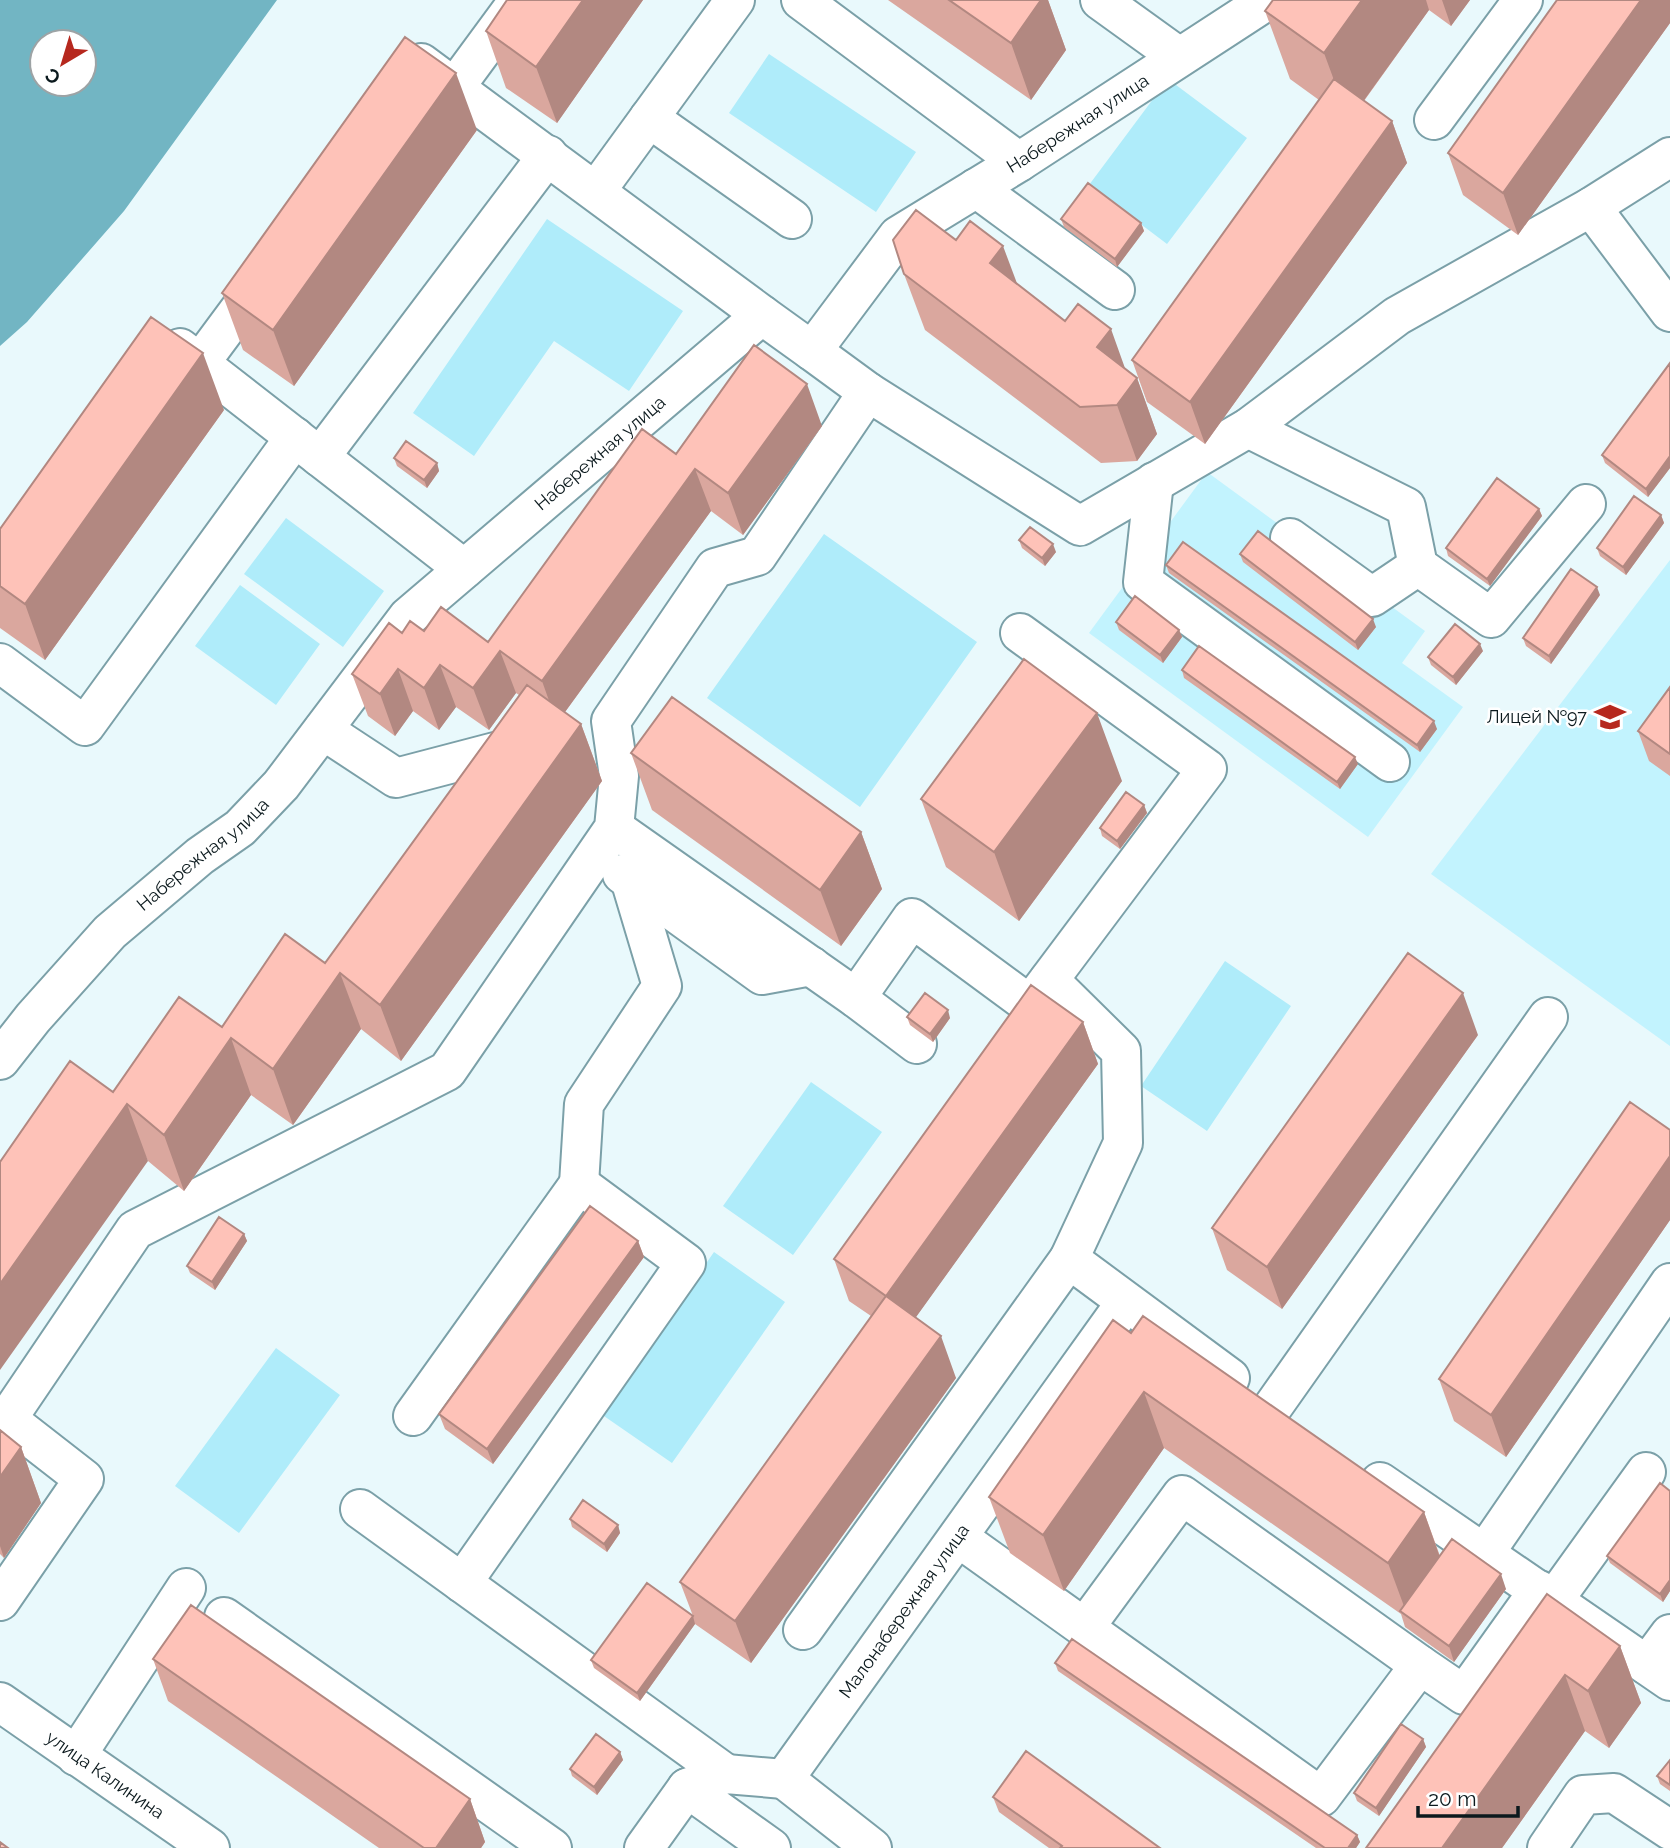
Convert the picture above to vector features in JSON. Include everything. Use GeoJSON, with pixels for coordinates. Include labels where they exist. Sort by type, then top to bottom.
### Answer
{"type":"FeatureCollection","features":[{"type":"Feature","properties":{"kind":"street"},"geometry":{"type":"LineString","coordinates":[[455,87],[519,0]]}},
{"type":"Feature","properties":{"kind":"street"},"geometry":{"type":"LineString","coordinates":[[596,191],[735,0]]}},
{"type":"Feature","properties":{"kind":"street"},"geometry":{"type":"LineString","coordinates":[[1100,0],[1180,57]]}},
{"type":"Feature","properties":{"kind":"street","name":"Набережная улица"},"geometry":{"type":"LineString","coordinates":[[812,351],[898,236],[1018,162],[1268,0]]}},
{"type":"Feature","properties":{"kind":"street"},"geometry":{"type":"LineString","coordinates":[[1434,120],[1523,0]]}},
{"type":"Feature","properties":{"kind":"street"},"geometry":{"type":"LineString","coordinates":[[813,3],[1018,162]]}},
{"type":"Feature","properties":{"kind":"street"},"geometry":{"type":"LineString","coordinates":[[397,96],[422,62],[868,392],[1080,526],[1248,428],[1397,316],[1591,206],[1670,157]]}},
{"type":"Feature","properties":{"kind":"street"},"geometry":{"type":"LineString","coordinates":[[649,118],[792,219]]}},
{"type":"Feature","properties":{"kind":"street"},"geometry":{"type":"LineString","coordinates":[[0,663],[85,726],[307,447],[548,155]]}},
{"type":"Feature","properties":{"kind":"street"},"geometry":{"type":"LineString","coordinates":[[976,188],[1115,290]]}},
{"type":"Feature","properties":{"kind":"street"},"geometry":{"type":"LineString","coordinates":[[1591,206],[1670,312]]}},
{"type":"Feature","properties":{"kind":"street"},"geometry":{"type":"LineString","coordinates":[[200,363],[282,252]]}},
{"type":"Feature","properties":{"kind":"street","name":"Набережная улица"},"geometry":{"type":"LineString","coordinates":[[0,1060],[33,1018],[110,932],[200,856],[240,828],[281,785],[408,617],[762,314]]}},
{"type":"Feature","properties":{"kind":"street"},"geometry":{"type":"LineString","coordinates":[[149,358],[165,336],[464,569]]}},
{"type":"Feature","properties":{"kind":"street"},"geometry":{"type":"LineString","coordinates":[[0,1601],[83,1479],[8,1419],[135,1230],[447,1071],[605,842],[619,776],[611,721],[715,568],[757,556],[868,392]]}},
{"type":"Feature","properties":{"kind":"street"},"geometry":{"type":"LineString","coordinates":[[1248,428],[1406,507],[1418,566],[1491,618],[1586,504]]}},
{"type":"Feature","properties":{"kind":"street"},"geometry":{"type":"LineString","coordinates":[[1154,482],[1143,582],[1390,762]]}},
{"type":"Feature","properties":{"kind":"street"},"geometry":{"type":"LineString","coordinates":[[1290,538],[1372,597],[1418,566]]}},
{"type":"Feature","properties":{"kind":"street"},"geometry":{"type":"LineString","coordinates":[[856,998],[912,918],[1030,1005],[1207,769],[1020,633]]}},
{"type":"Feature","properties":{"kind":"street"},"geometry":{"type":"LineString","coordinates":[[323,730],[396,778],[499,751]]}},
{"type":"Feature","properties":{"kind":"street"},"geometry":{"type":"LineString","coordinates":[[413,1416],[579,1184],[584,1104],[662,986],[630,879],[605,842]]}},
{"type":"Feature","properties":{"kind":"street"},"geometry":{"type":"LineString","coordinates":[[605,842],[811,966],[917,1044]]}},
{"type":"Feature","properties":{"kind":"street"},"geometry":{"type":"LineString","coordinates":[[630,879],[762,975],[811,966]]}},
{"type":"Feature","properties":{"kind":"street"},"geometry":{"type":"LineString","coordinates":[[803,1630],[1069,1259],[1123,1143],[1121,1051],[1049,980]]}},
{"type":"Feature","properties":{"kind":"street"},"geometry":{"type":"LineString","coordinates":[[1272,1408],[1548,1017]]}},
{"type":"Feature","properties":{"kind":"street"},"geometry":{"type":"LineString","coordinates":[[462,1583],[685,1263],[579,1184]]}},
{"type":"Feature","properties":{"kind":"street"},"geometry":{"type":"LineString","coordinates":[[1069,1259],[1305,1431]]}},
{"type":"Feature","properties":{"kind":"street"},"geometry":{"type":"LineString","coordinates":[[1484,1554],[1670,1283]]}},
{"type":"Feature","properties":{"kind":"street","name":"Малонабережная улица"},"geometry":{"type":"LineString","coordinates":[[784,1779],[1126,1302]]}},
{"type":"Feature","properties":{"kind":"street"},"geometry":{"type":"LineString","coordinates":[[1350,1462],[1659,1673],[1670,1634]]}},
{"type":"Feature","properties":{"kind":"street"},"geometry":{"type":"LineString","coordinates":[[1085,1627],[1182,1495],[1464,1695],[1646,1472]]}},
{"type":"Feature","properties":{"kind":"street"},"geometry":{"type":"LineString","coordinates":[[360,1509],[726,1774]]}},
{"type":"Feature","properties":{"kind":"street"},"geometry":{"type":"LineString","coordinates":[[959,1538],[1321,1797],[1420,1665]]}},
{"type":"Feature","properties":{"kind":"street"},"geometry":{"type":"LineString","coordinates":[[76,1756],[186,1588]]}},
{"type":"Feature","properties":{"kind":"street"},"geometry":{"type":"LineString","coordinates":[[224,1617],[552,1848]]}},
{"type":"Feature","properties":{"kind":"street","name":"улица Калинина"},"geometry":{"type":"LineString","coordinates":[[0,1702],[209,1848]]}},
{"type":"Feature","properties":{"kind":"street"},"geometry":{"type":"LineString","coordinates":[[644,1848],[687,1788],[726,1774],[784,1779],[872,1848]]}},
{"type":"Feature","properties":{"kind":"street"},"geometry":{"type":"LineString","coordinates":[[687,1788],[771,1848]]}},
{"type":"Feature","properties":{"kind":"street"},"geometry":{"type":"LineString","coordinates":[[1547,1848],[1583,1795],[1614,1793],[1670,1830]]}},
{"type":"Feature","properties":{"kind":"shaded area"},"geometry":{"type":"Polygon","coordinates":[[[0,0],[277,0],[124,211],[27,322],[0,346],[0,0]]]}},
{"type":"Feature","properties":{"kind":"shaded area"},"geometry":{"type":"Polygon","coordinates":[[[769,54],[916,152],[876,212],[729,113],[769,54]]]}},
{"type":"Feature","properties":{"kind":"shaded area"},"geometry":{"type":"Polygon","coordinates":[[[1168,79],[1247,138],[1167,244],[1089,185],[1168,79]]]}},
{"type":"Feature","properties":{"kind":"shaded area"},"geometry":{"type":"Polygon","coordinates":[[[547,219],[683,311],[629,391],[554,341],[474,456],[413,413],[547,219]]]}},
{"type":"Feature","properties":{"kind":"shaded area"},"geometry":{"type":"Polygon","coordinates":[[[1207,472],[1425,631],[1402,663],[1463,707],[1368,837],[1089,633],[1207,472]]]}},
{"type":"Feature","properties":{"kind":"shaded area"},"geometry":{"type":"Polygon","coordinates":[[[286,518],[384,591],[343,647],[244,574],[286,518]]]}},
{"type":"Feature","properties":{"kind":"shaded area"},"geometry":{"type":"Polygon","coordinates":[[[824,534],[977,642],[860,807],[707,698],[824,534]]]}},
{"type":"Feature","properties":{"kind":"shaded area","name":"Лицей №97"},"geometry":{"type":"Polygon","coordinates":[[[1670,560],[1670,1046],[1431,874],[1670,560]]]}},
{"type":"Feature","properties":{"kind":"shaded area"},"geometry":{"type":"Polygon","coordinates":[[[240,585],[320,644],[276,705],[195,646],[240,585]]]}},
{"type":"Feature","properties":{"kind":"shaded area"},"geometry":{"type":"Polygon","coordinates":[[[1225,961],[1291,1006],[1207,1131],[1141,1086],[1225,961]]]}},
{"type":"Feature","properties":{"kind":"shaded area"},"geometry":{"type":"Polygon","coordinates":[[[811,1082],[882,1132],[793,1255],[723,1206],[811,1082]]]}},
{"type":"Feature","properties":{"kind":"shaded area"},"geometry":{"type":"Polygon","coordinates":[[[714,1252],[785,1302],[672,1463],[601,1414],[714,1252]]]}},
{"type":"Feature","properties":{"kind":"shaded area"},"geometry":{"type":"Polygon","coordinates":[[[276,1348],[340,1395],[239,1533],[175,1486],[276,1348]]]}},
{"type":"Feature","properties":{"kind":"building"},"geometry":{"type":"Polygon","coordinates":[[[507,0],[583,0],[536,67],[486,31],[507,0]]]}},
{"type":"Feature","properties":{"kind":"building"},"geometry":{"type":"Polygon","coordinates":[[[949,0],[1041,0],[1011,43],[949,0]]]}},
{"type":"Feature","properties":{"kind":"building"},"geometry":{"type":"Polygon","coordinates":[[[1273,0],[1362,0],[1324,53],[1265,11],[1273,0]]]}},
{"type":"Feature","properties":{"kind":"building"},"geometry":{"type":"Polygon","coordinates":[[[1557,0],[1641,0],[1503,193],[1448,153],[1557,0]]]}},
{"type":"Feature","properties":{"kind":"building"},"geometry":{"type":"Polygon","coordinates":[[[405,37],[456,73],[273,330],[222,293],[405,37]]]}},
{"type":"Feature","properties":{"kind":"building"},"geometry":{"type":"Polygon","coordinates":[[[1334,79],[1392,121],[1190,402],[1132,360],[1334,79]]]}},
{"type":"Feature","properties":{"kind":"building"},"geometry":{"type":"Polygon","coordinates":[[[1088,183],[1141,223],[1115,259],[1061,219],[1088,183]]]}},
{"type":"Feature","properties":{"kind":"building"},"geometry":{"type":"Polygon","coordinates":[[[916,210],[956,240],[970,221],[1003,246],[990,263],[1065,321],[1078,304],[1111,329],[1097,347],[1137,378],[1117,405],[1080,407],[904,274],[893,240],[916,210]]]}},
{"type":"Feature","properties":{"kind":"building"},"geometry":{"type":"Polygon","coordinates":[[[151,317],[203,353],[25,604],[0,586],[0,529],[151,317]]]}},
{"type":"Feature","properties":{"kind":"building"},"geometry":{"type":"Polygon","coordinates":[[[754,345],[807,384],[728,493],[695,469],[542,681],[500,651],[473,688],[440,665],[424,688],[398,669],[380,694],[352,674],[389,623],[402,633],[410,621],[424,631],[441,607],[488,642],[642,429],[676,454],[754,345]]]}},
{"type":"Feature","properties":{"kind":"building"},"geometry":{"type":"Polygon","coordinates":[[[1670,363],[1670,456],[1646,489],[1602,455],[1670,363]]]}},
{"type":"Feature","properties":{"kind":"building"},"geometry":{"type":"Polygon","coordinates":[[[406,441],[437,463],[424,480],[394,458],[406,441]]]}},
{"type":"Feature","properties":{"kind":"building"},"geometry":{"type":"Polygon","coordinates":[[[1497,478],[1539,509],[1487,579],[1446,548],[1497,478]]]}},
{"type":"Feature","properties":{"kind":"building"},"geometry":{"type":"Polygon","coordinates":[[[1634,496],[1661,515],[1623,567],[1597,548],[1634,496]]]}},
{"type":"Feature","properties":{"kind":"building"},"geometry":{"type":"Polygon","coordinates":[[[1030,527],[1053,544],[1042,558],[1019,540],[1030,527]]]}},
{"type":"Feature","properties":{"kind":"building"},"geometry":{"type":"Polygon","coordinates":[[[1258,531],[1373,619],[1355,642],[1240,554],[1258,531]]]}},
{"type":"Feature","properties":{"kind":"building"},"geometry":{"type":"Polygon","coordinates":[[[1183,542],[1434,721],[1417,745],[1166,565],[1183,542]]]}},
{"type":"Feature","properties":{"kind":"building"},"geometry":{"type":"Polygon","coordinates":[[[1571,569],[1597,587],[1549,656],[1523,638],[1571,569]]]}},
{"type":"Feature","properties":{"kind":"building"},"geometry":{"type":"Polygon","coordinates":[[[1135,596],[1179,630],[1160,655],[1116,622],[1135,596]]]}},
{"type":"Feature","properties":{"kind":"building"},"geometry":{"type":"Polygon","coordinates":[[[1455,624],[1480,644],[1453,677],[1428,657],[1455,624]]]}},
{"type":"Feature","properties":{"kind":"building"},"geometry":{"type":"Polygon","coordinates":[[[1199,646],[1355,757],[1337,782],[1182,670],[1199,646]]]}},
{"type":"Feature","properties":{"kind":"building"},"geometry":{"type":"Polygon","coordinates":[[[1024,659],[1097,713],[994,852],[921,799],[1024,659]]]}},
{"type":"Feature","properties":{"kind":"building"},"geometry":{"type":"Polygon","coordinates":[[[527,685],[581,724],[380,1005],[340,973],[273,1069],[231,1038],[164,1135],[127,1104],[0,1284],[0,1162],[70,1061],[113,1092],[179,997],[222,1027],[285,934],[325,963],[527,685]]]}},
{"type":"Feature","properties":{"kind":"building"},"geometry":{"type":"Polygon","coordinates":[[[1670,687],[1670,754],[1638,731],[1670,687]]]}},
{"type":"Feature","properties":{"kind":"building"},"geometry":{"type":"Polygon","coordinates":[[[672,697],[861,832],[820,890],[631,753],[672,697]]]}},
{"type":"Feature","properties":{"kind":"building"},"geometry":{"type":"Polygon","coordinates":[[[1126,792],[1144,805],[1117,841],[1100,828],[1126,792]]]}},
{"type":"Feature","properties":{"kind":"building"},"geometry":{"type":"Polygon","coordinates":[[[1408,953],[1463,993],[1267,1267],[1212,1228],[1408,953]]]}},
{"type":"Feature","properties":{"kind":"building"},"geometry":{"type":"Polygon","coordinates":[[[1031,985],[1083,1022],[886,1296],[834,1259],[1031,985]]]}},
{"type":"Feature","properties":{"kind":"building"},"geometry":{"type":"Polygon","coordinates":[[[925,993],[948,1010],[930,1034],[907,1017],[925,993]]]}},
{"type":"Feature","properties":{"kind":"building"},"geometry":{"type":"Polygon","coordinates":[[[1630,1102],[1670,1130],[1670,1156],[1491,1415],[1439,1379],[1630,1102]]]}},
{"type":"Feature","properties":{"kind":"building"},"geometry":{"type":"Polygon","coordinates":[[[590,1206],[638,1241],[487,1449],[439,1414],[590,1206]]]}},
{"type":"Feature","properties":{"kind":"building"},"geometry":{"type":"Polygon","coordinates":[[[219,1217],[244,1234],[212,1282],[187,1266],[219,1217]]]}},
{"type":"Feature","properties":{"kind":"building"},"geometry":{"type":"Polygon","coordinates":[[[886,1296],[941,1336],[735,1621],[680,1582],[886,1296]]]}},
{"type":"Feature","properties":{"kind":"building"},"geometry":{"type":"Polygon","coordinates":[[[1143,1316],[1424,1512],[1388,1563],[1144,1392],[1043,1535],[989,1497],[1113,1320],[1131,1333],[1143,1316]]]}},
{"type":"Feature","properties":{"kind":"building"},"geometry":{"type":"Polygon","coordinates":[[[0,1430],[21,1447],[0,1477],[0,1430]]]}},
{"type":"Feature","properties":{"kind":"building"},"geometry":{"type":"Polygon","coordinates":[[[1660,1483],[1670,1491],[1670,1580],[1660,1594],[1607,1556],[1660,1483]]]}},
{"type":"Feature","properties":{"kind":"building"},"geometry":{"type":"Polygon","coordinates":[[[583,1500],[618,1525],[604,1544],[570,1519],[583,1500]]]}},
{"type":"Feature","properties":{"kind":"building"},"geometry":{"type":"Polygon","coordinates":[[[1452,1539],[1501,1574],[1449,1646],[1400,1611],[1452,1539]]]}},
{"type":"Feature","properties":{"kind":"building"},"geometry":{"type":"Polygon","coordinates":[[[647,1583],[693,1616],[637,1693],[591,1660],[647,1583]]]}},
{"type":"Feature","properties":{"kind":"building"},"geometry":{"type":"Polygon","coordinates":[[[1547,1594],[1620,1646],[1588,1691],[1565,1675],[1442,1848],[1366,1848],[1547,1594]]]}},
{"type":"Feature","properties":{"kind":"building"},"geometry":{"type":"Polygon","coordinates":[[[191,1605],[470,1799],[436,1848],[424,1848],[153,1659],[191,1605]]]}},
{"type":"Feature","properties":{"kind":"building"},"geometry":{"type":"Polygon","coordinates":[[[1072,1639],[1357,1835],[1348,1848],[1325,1848],[1055,1663],[1072,1639]]]}},
{"type":"Feature","properties":{"kind":"building"},"geometry":{"type":"Polygon","coordinates":[[[1401,1724],[1423,1739],[1376,1808],[1354,1793],[1401,1724]]]}},
{"type":"Feature","properties":{"kind":"building"},"geometry":{"type":"Polygon","coordinates":[[[596,1734],[620,1752],[594,1787],[570,1769],[596,1734]]]}},
{"type":"Feature","properties":{"kind":"building"},"geometry":{"type":"Polygon","coordinates":[[[1026,1751],[1160,1848],[1060,1848],[1062,1846],[993,1797],[1026,1751]]]}},
{"type":"Feature","properties":{"kind":"building"},"geometry":{"type":"Polygon","coordinates":[[[1670,1760],[1670,1785],[1657,1776],[1670,1760]]]}},
{"type":"Feature","properties":{"kind":"place","name":"Лицей №97"},"geometry":{"type":"Point","coordinates":[1610,717]}}]}
